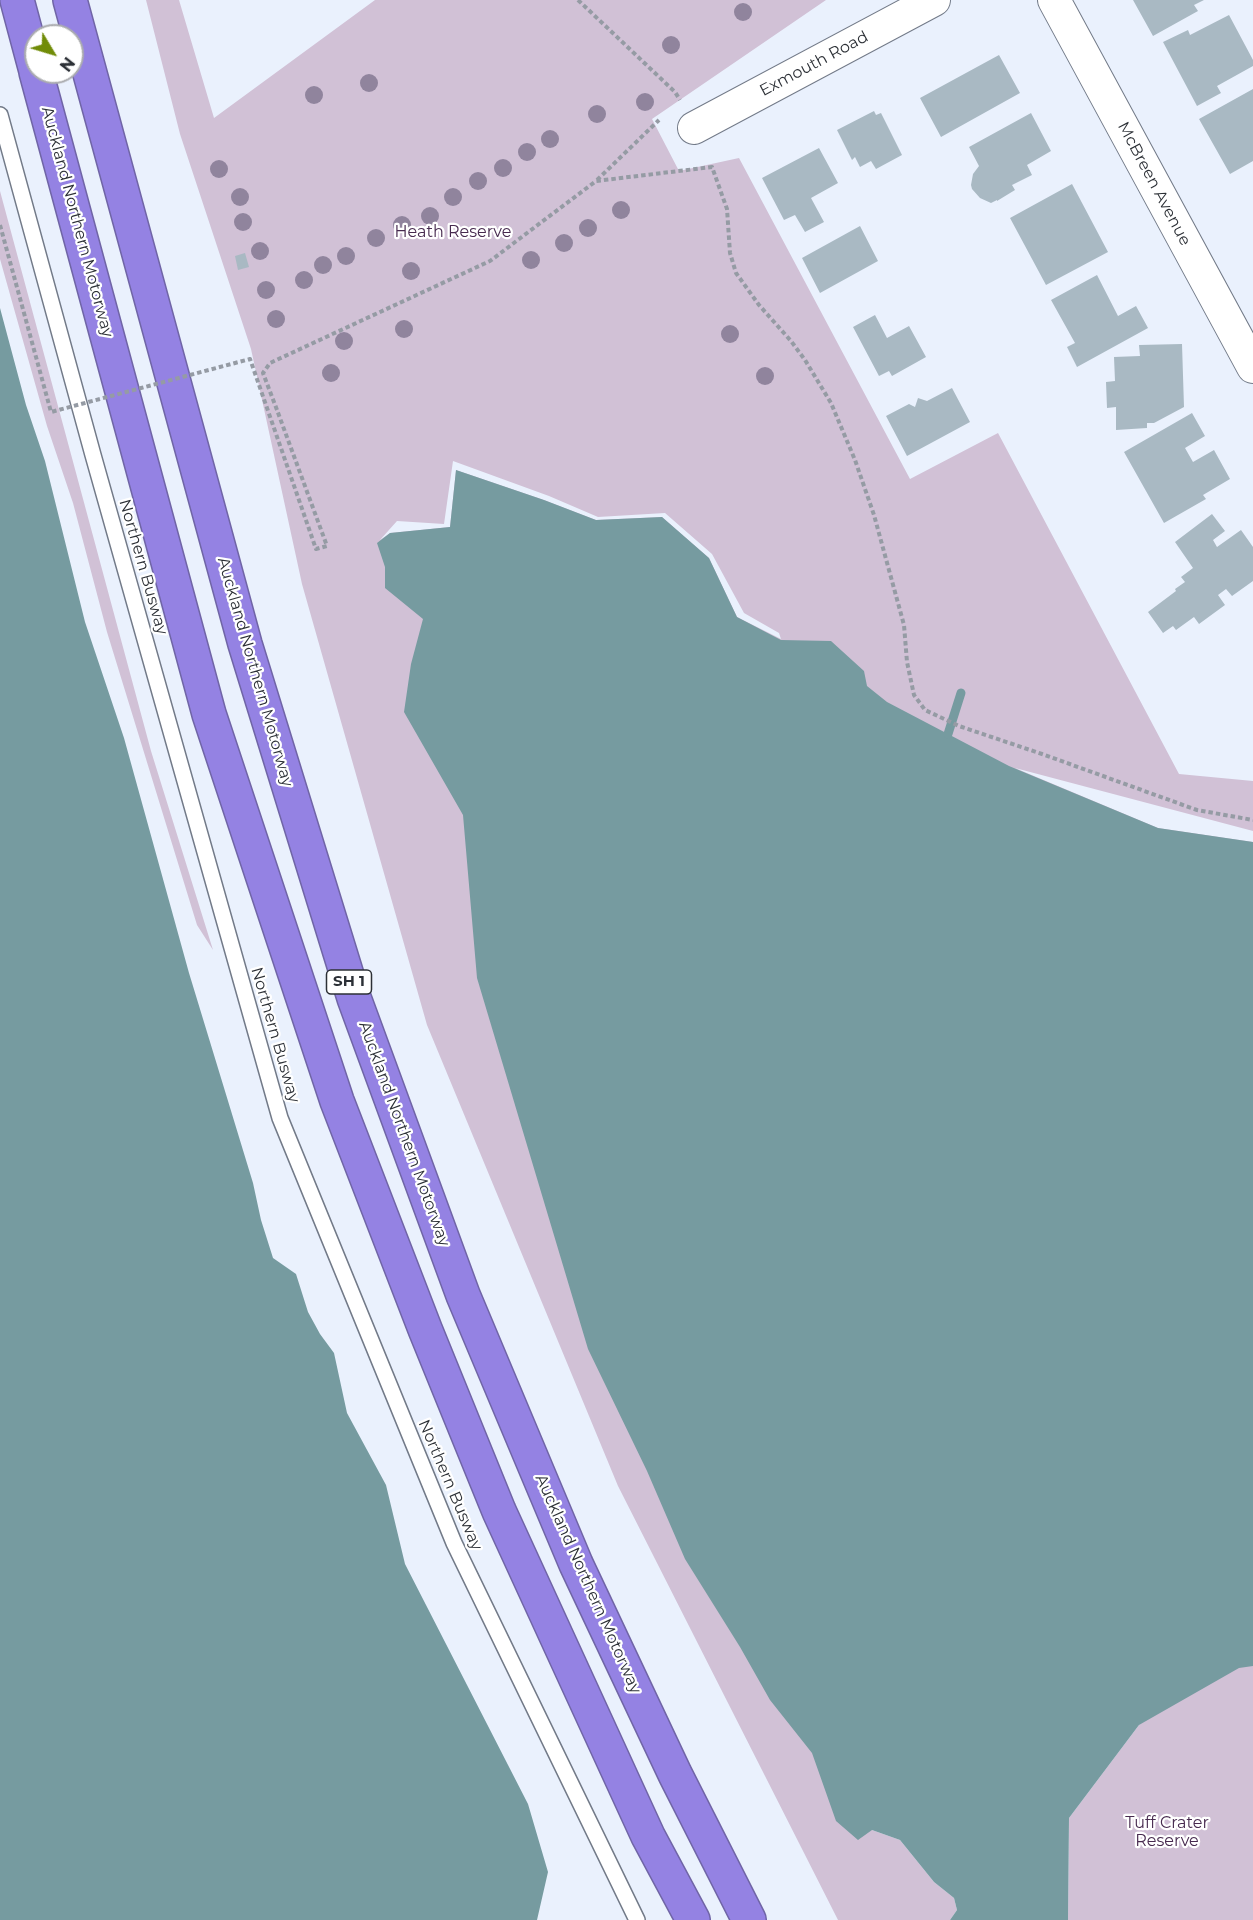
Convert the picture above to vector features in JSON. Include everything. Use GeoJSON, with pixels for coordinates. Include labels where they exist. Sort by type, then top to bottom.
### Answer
{"type":"FeatureCollection","features":[{"type":"Feature","properties":{"kind":"highway","name":"Auckland Northern Motorway"},"geometry":{"type":"LineString","coordinates":[[17,0],[24,26]]}},
{"type":"Feature","properties":{"kind":"highway","name":"Auckland Northern Motorway"},"geometry":{"type":"LineString","coordinates":[[70,0],[245,644],[354,998],[463,1295],[576,1564],[675,1774],[749,1920]]}},
{"type":"Feature","properties":{"kind":"highway","name":"Auckland Northern Motorway"},"geometry":{"type":"LineString","coordinates":[[39,84],[209,714],[337,1101],[425,1329],[499,1511],[648,1836],[693,1920]]}},
{"type":"Feature","properties":{"kind":"street","name":"Exmouth Road"},"geometry":{"type":"LineString","coordinates":[[689,118],[934,0]]}},
{"type":"Feature","properties":{"kind":"street","name":"McBreen Avenue"},"geometry":{"type":"LineString","coordinates":[[1054,0],[1253,367]]}},
{"type":"Feature","properties":{"kind":"lane","name":"Northern Busway"},"geometry":{"type":"LineString","coordinates":[[0,115],[93,455],[280,1118],[454,1543],[637,1920]]}},
{"type":"Feature","properties":{"kind":"path"},"geometry":{"type":"LineString","coordinates":[[578,0],[675,92],[689,118]]}},
{"type":"Feature","properties":{"kind":"path"},"geometry":{"type":"LineString","coordinates":[[0,225],[51,412],[250,359],[316,549],[327,546],[263,373],[270,363],[490,261],[596,181],[659,120]]}},
{"type":"Feature","properties":{"kind":"path"},"geometry":{"type":"LineString","coordinates":[[596,181],[712,167],[728,209],[730,253],[736,273],[759,305],[805,360],[831,403],[844,433],[874,515],[891,574],[903,624],[907,662],[914,695],[925,710],[959,726],[1197,810],[1253,820]]}},
{"type":"Feature","properties":{"kind":"green space","name":"Heath Reserve"},"geometry":{"type":"Polygon","coordinates":[[[146,0],[179,0],[214,118],[375,0],[826,0],[652,119],[679,171],[739,158],[910,479],[998,433],[1179,774],[1253,781],[1253,831],[1015,768],[1158,828],[1253,842],[872,1830],[900,1840],[934,1882],[954,1898],[957,1910],[950,1920],[838,1920],[618,1486],[427,1025],[302,584],[251,349],[180,134],[146,0]],[[453,461],[444,524],[397,521],[380,540],[390,533],[450,527],[456,470],[596,520],[662,517],[709,558],[737,617],[781,639],[779,633],[744,613],[712,554],[665,513],[598,517],[549,496],[453,461]]]}},
{"type":"Feature","properties":{"kind":"green space"},"geometry":{"type":"Polygon","coordinates":[[[0,191],[151,751],[213,950],[197,925],[107,632],[73,503],[47,426],[0,259],[0,191]]]}},
{"type":"Feature","properties":{"kind":"green space","name":"Tuff Crater Reserve"},"geometry":{"type":"Polygon","coordinates":[[[1253,1547],[1253,1920],[1068,1920],[1069,1818],[1139,1725],[1253,1547]]]}},
{"type":"Feature","properties":{"kind":"shaded area"},"geometry":{"type":"Polygon","coordinates":[[[0,308],[26,405],[45,461],[85,622],[124,738],[189,973],[253,1183],[261,1220],[273,1258],[296,1274],[308,1312],[334,1353],[347,1413],[386,1485],[405,1564],[528,1804],[548,1872],[537,1920],[0,1920],[0,308]]]}},
{"type":"Feature","properties":{"kind":"shaded area"},"geometry":{"type":"Polygon","coordinates":[[[456,470],[596,520],[662,517],[709,558],[737,617],[781,640],[831,641],[864,671],[867,686],[887,702],[1009,766],[1158,828],[1253,842],[1253,1666],[1239,1668],[1139,1725],[1069,1818],[1068,1920],[950,1920],[957,1910],[954,1898],[934,1882],[900,1840],[872,1830],[858,1840],[836,1821],[812,1753],[770,1700],[685,1559],[647,1471],[588,1349],[477,978],[463,815],[404,712],[411,664],[423,619],[385,588],[385,567],[377,543],[390,533],[450,527],[456,470]]]}},
{"type":"Feature","properties":{"kind":"building"},"geometry":{"type":"Polygon","coordinates":[[[1133,0],[1204,0],[1194,5],[1198,11],[1153,36],[1133,0]]]}},
{"type":"Feature","properties":{"kind":"building"},"geometry":{"type":"Polygon","coordinates":[[[1229,15],[1253,60],[1253,66],[1217,86],[1221,93],[1197,106],[1163,42],[1188,30],[1190,35],[1229,15]]]}},
{"type":"Feature","properties":{"kind":"building"},"geometry":{"type":"Polygon","coordinates":[[[999,55],[1020,93],[941,137],[920,98],[999,55]]]}},
{"type":"Feature","properties":{"kind":"building"},"geometry":{"type":"Polygon","coordinates":[[[1253,89],[1253,161],[1230,174],[1199,119],[1253,89]]]}},
{"type":"Feature","properties":{"kind":"building"},"geometry":{"type":"Polygon","coordinates":[[[874,111],[876,115],[881,113],[902,155],[876,169],[871,161],[860,167],[855,157],[852,160],[837,130],[874,111]]]}},
{"type":"Feature","properties":{"kind":"building"},"geometry":{"type":"Polygon","coordinates":[[[1031,113],[1051,151],[1027,165],[1032,175],[1012,185],[1015,190],[991,203],[980,198],[971,185],[973,174],[979,166],[969,147],[1031,113]]]}},
{"type":"Feature","properties":{"kind":"building"},"geometry":{"type":"Polygon","coordinates":[[[819,148],[838,183],[811,198],[824,222],[805,232],[795,215],[784,220],[762,178],[819,148]]]}},
{"type":"Feature","properties":{"kind":"building"},"geometry":{"type":"Polygon","coordinates":[[[1072,184],[1108,252],[1046,285],[1010,218],[1072,184]]]}},
{"type":"Feature","properties":{"kind":"building"},"geometry":{"type":"Polygon","coordinates":[[[860,226],[878,261],[820,293],[802,258],[860,226]]]}},
{"type":"Feature","properties":{"kind":"building"},"geometry":{"type":"Polygon","coordinates":[[[245,253],[249,267],[238,270],[235,256],[245,253]]]}},
{"type":"Feature","properties":{"kind":"building"},"geometry":{"type":"Polygon","coordinates":[[[1097,275],[1118,316],[1136,306],[1148,328],[1077,367],[1067,347],[1075,343],[1051,300],[1097,275]]]}},
{"type":"Feature","properties":{"kind":"building"},"geometry":{"type":"Polygon","coordinates":[[[875,315],[887,338],[909,326],[926,357],[892,376],[889,371],[879,376],[853,327],[875,315]]]}},
{"type":"Feature","properties":{"kind":"building"},"geometry":{"type":"Polygon","coordinates":[[[1182,344],[1184,407],[1154,423],[1147,423],[1147,428],[1116,430],[1116,407],[1107,408],[1106,382],[1115,381],[1114,357],[1140,356],[1139,345],[1182,344]]]}},
{"type":"Feature","properties":{"kind":"building"},"geometry":{"type":"Polygon","coordinates":[[[952,388],[970,422],[907,456],[886,416],[909,404],[915,407],[918,398],[927,401],[952,388]]]}},
{"type":"Feature","properties":{"kind":"building"},"geometry":{"type":"Polygon","coordinates":[[[1192,413],[1205,436],[1185,448],[1193,462],[1214,450],[1230,479],[1203,495],[1206,499],[1164,523],[1124,452],[1192,413]]]}},
{"type":"Feature","properties":{"kind":"building"},"geometry":{"type":"Polygon","coordinates":[[[1212,514],[1225,531],[1213,540],[1217,547],[1241,530],[1253,547],[1253,581],[1232,596],[1226,589],[1218,595],[1225,605],[1199,624],[1194,617],[1176,630],[1173,626],[1163,633],[1148,612],[1176,591],[1175,589],[1185,582],[1181,577],[1193,568],[1175,542],[1212,514]]]}},
{"type":"Feature","properties":{"kind":"waterway"},"geometry":{"type":"LineString","coordinates":[[948,734],[961,693]]}}]}
